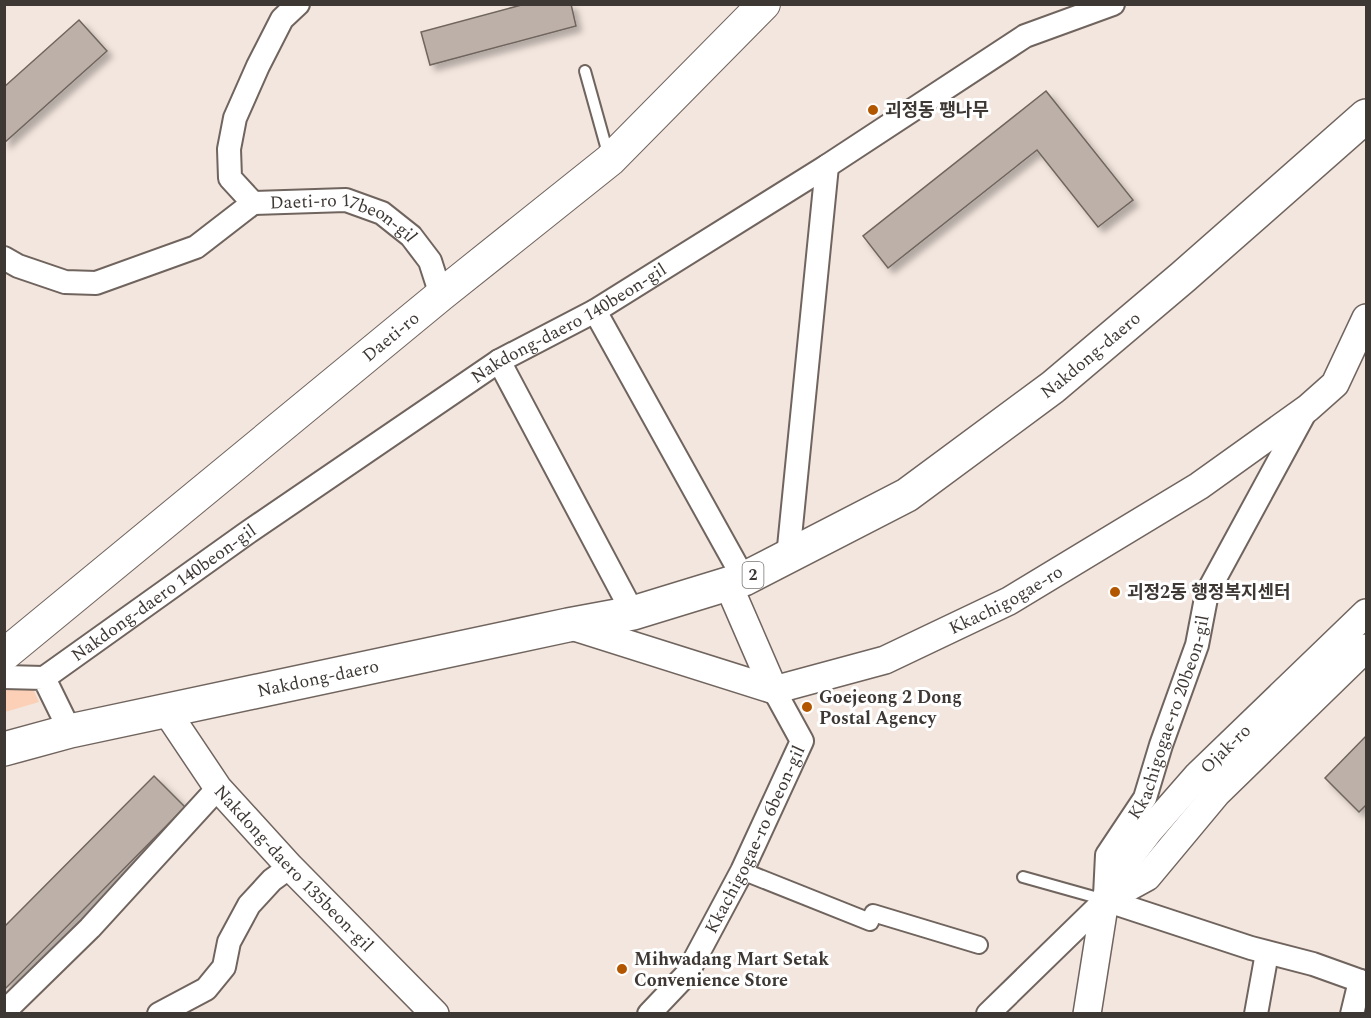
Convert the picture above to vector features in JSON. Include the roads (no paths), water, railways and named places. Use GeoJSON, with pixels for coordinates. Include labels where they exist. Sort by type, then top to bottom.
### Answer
{"type":"FeatureCollection","features":[{"type":"Feature","properties":{"kind":"main road","name":"Daeti-ro"},"geometry":{"type":"LineString","coordinates":[[4,655],[441,295],[610,160],[764,4]]}},
{"type":"Feature","properties":{"kind":"main road","name":"Nakdong-daero"},"geometry":{"type":"LineString","coordinates":[[4,749],[70,731],[633,613],[736,581],[788,557],[907,495],[1053,387],[1183,277],[1366,116]]}},
{"type":"Feature","properties":{"kind":"street","name":"Daeti-ro 17beon-gil"},"geometry":{"type":"LineString","coordinates":[[297,4],[282,20],[235,118],[228,149],[230,178],[253,203],[346,200],[382,213],[411,236],[430,261],[441,295]]}},
{"type":"Feature","properties":{"kind":"street","name":"Nakdong-daero 140beon-gil"},"geometry":{"type":"LineString","coordinates":[[44,678],[247,533],[499,361],[595,311],[827,166],[1025,36],[1113,4]]}},
{"type":"Feature","properties":{"kind":"street"},"geometry":{"type":"LineString","coordinates":[[788,557],[827,166]]}},
{"type":"Feature","properties":{"kind":"street"},"geometry":{"type":"LineString","coordinates":[[4,258],[18,266],[65,282],[96,283],[196,247],[253,203]]}},
{"type":"Feature","properties":{"kind":"street"},"geometry":{"type":"LineString","coordinates":[[595,311],[736,581],[774,690]]}},
{"type":"Feature","properties":{"kind":"street","name":"Kkachigogae-ro"},"geometry":{"type":"LineString","coordinates":[[774,690],[885,660],[1008,601],[1199,486],[1308,408],[1335,384],[1366,318]]}},
{"type":"Feature","properties":{"kind":"street"},"geometry":{"type":"LineString","coordinates":[[499,361],[633,613]]}},
{"type":"Feature","properties":{"kind":"street","name":"Kkachigogae-ro 20beon-gil"},"geometry":{"type":"LineString","coordinates":[[1105,900],[1107,855],[1145,798],[1161,745],[1197,645],[1207,593],[1308,408]]}},
{"type":"Feature","properties":{"kind":"street","name":"Ojak-ro"},"geometry":{"type":"LineString","coordinates":[[1087,1014],[1105,900],[1121,868],[1149,831],[1198,775],[1366,613]]}},
{"type":"Feature","properties":{"kind":"street"},"geometry":{"type":"LineString","coordinates":[[568,625],[774,690]]}},
{"type":"Feature","properties":{"kind":"street","name":"Ojak-ro"},"geometry":{"type":"LineString","coordinates":[[1105,900],[1147,877],[1217,793],[1366,648]]}},
{"type":"Feature","properties":{"kind":"street"},"geometry":{"type":"LineString","coordinates":[[4,677],[44,678],[70,731]]}},
{"type":"Feature","properties":{"kind":"street","name":"Kkachigogae-ro 6beon-gil"},"geometry":{"type":"LineString","coordinates":[[649,1014],[687,974],[742,871],[802,741],[774,690]]}},
{"type":"Feature","properties":{"kind":"street","name":"Nakdong-daero 135beon-gil"},"geometry":{"type":"LineString","coordinates":[[167,712],[218,788],[290,867],[435,1014]]}},
{"type":"Feature","properties":{"kind":"street"},"geometry":{"type":"LineString","coordinates":[[4,1012],[90,928],[218,788]]}},
{"type":"Feature","properties":{"kind":"street"},"geometry":{"type":"LineString","coordinates":[[159,1014],[206,989],[224,966],[229,942],[249,905],[272,880],[290,867]]}},
{"type":"Feature","properties":{"kind":"street"},"geometry":{"type":"LineString","coordinates":[[742,871],[870,922],[873,913],[979,945]]}},
{"type":"Feature","properties":{"kind":"street"},"geometry":{"type":"LineString","coordinates":[[988,1014],[1105,900],[1268,953],[1313,964],[1363,982],[1352,1014]]}},
{"type":"Feature","properties":{"kind":"street"},"geometry":{"type":"LineString","coordinates":[[1256,1014],[1268,953]]}},
{"type":"Feature","properties":{"kind":"lane"},"geometry":{"type":"LineString","coordinates":[[585,71],[610,160]]}},
{"type":"Feature","properties":{"kind":"lane"},"geometry":{"type":"LineString","coordinates":[[1023,877],[1105,900]]}},
{"type":"Feature","properties":{"kind":"place","name":"괴정동 팽나무"},"geometry":{"type":"Point","coordinates":[873,110]}},
{"type":"Feature","properties":{"kind":"place","name":"괴정2동 행정복지센터"},"geometry":{"type":"Point","coordinates":[1115,592]}},
{"type":"Feature","properties":{"kind":"place","name":"Goejeong 2 Dong Postal Agency"},"geometry":{"type":"Point","coordinates":[807,707]}},
{"type":"Feature","properties":{"kind":"place","name":"Mihwadang Mart Setak Convenience Store"},"geometry":{"type":"Point","coordinates":[622,969]}}]}
